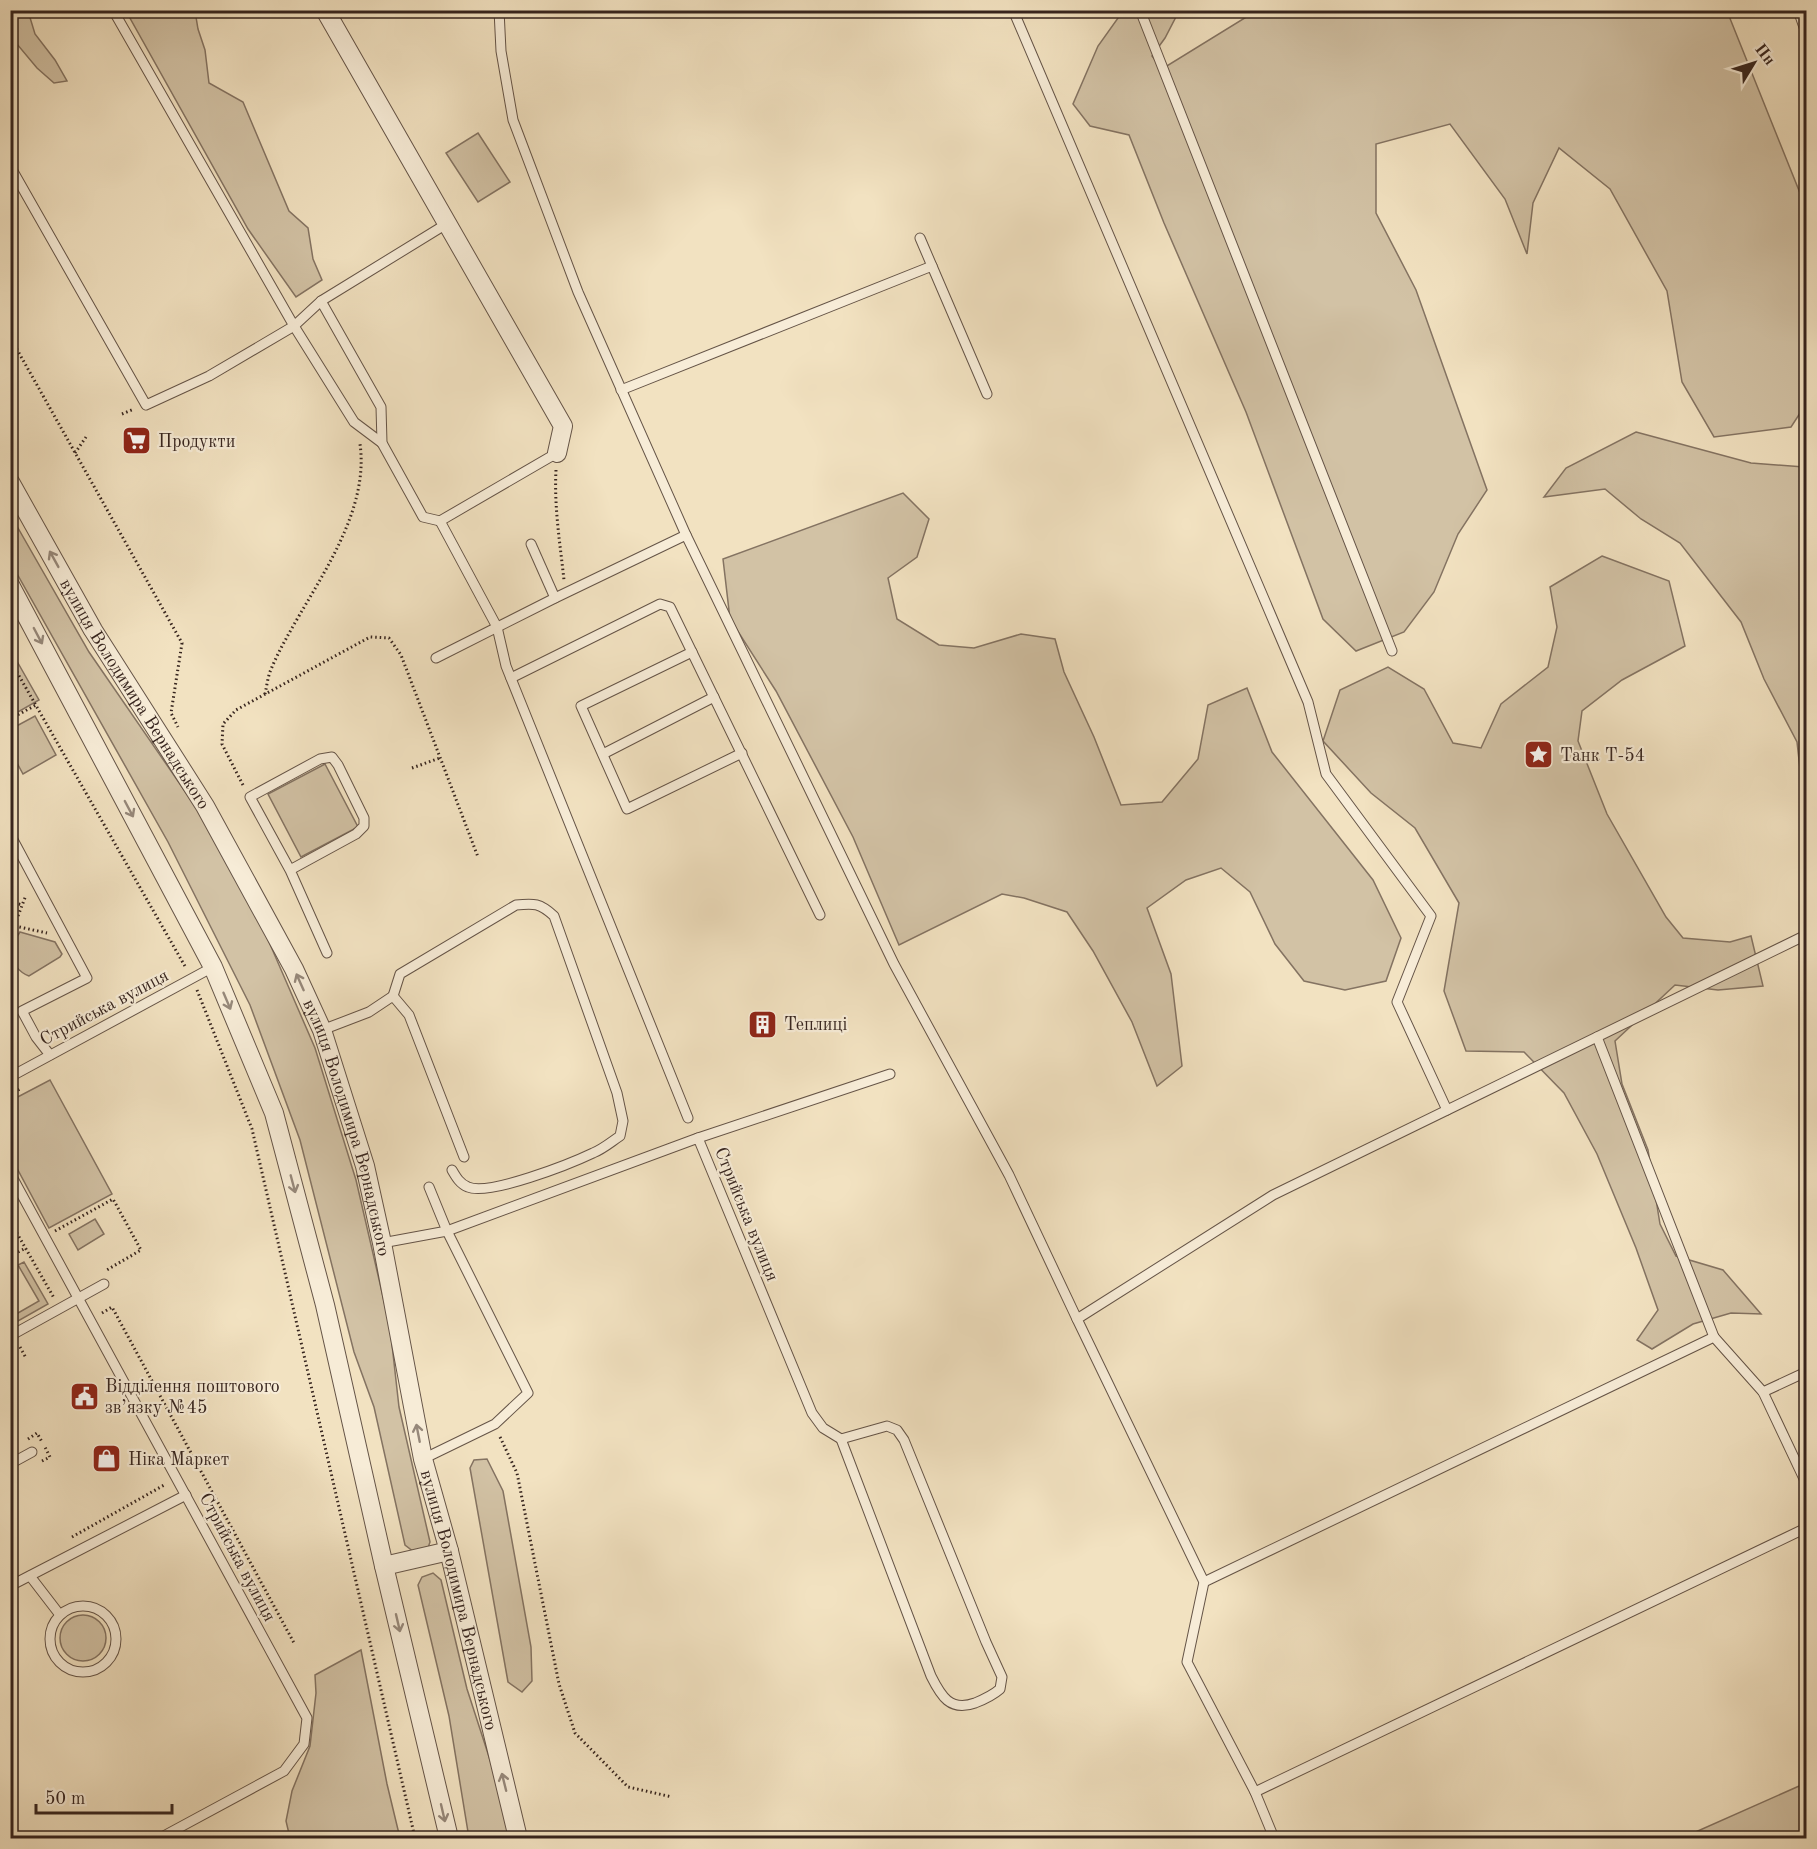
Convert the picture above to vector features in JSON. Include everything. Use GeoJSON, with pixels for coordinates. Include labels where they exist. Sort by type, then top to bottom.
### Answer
{"type":"FeatureCollection","features":[{"type":"Feature","properties":{"kind":"street"},"geometry":{"type":"LineString","coordinates":[[325,10],[563,426],[557,453]]}},
{"type":"Feature","properties":{"kind":"street","name":"вулиця Володимира Вернадського"},"geometry":{"type":"LineString","coordinates":[[10,483],[93,630],[205,807],[294,969],[322,1030],[365,1166],[423,1460],[449,1551],[518,1839]]}},
{"type":"Feature","properties":{"kind":"street"},"geometry":{"type":"LineString","coordinates":[[10,585],[213,967],[274,1113],[325,1305],[449,1839]]}},
{"type":"Feature","properties":{"kind":"street"},"geometry":{"type":"LineString","coordinates":[[384,1566],[449,1551]]}},
{"type":"Feature","properties":{"kind":"lane"},"geometry":{"type":"LineString","coordinates":[[113,10],[294,326],[354,422],[382,443],[423,517],[440,521],[557,453]]}},
{"type":"Feature","properties":{"kind":"lane"},"geometry":{"type":"LineString","coordinates":[[500,10],[501,51],[513,120],[578,292],[687,535],[894,964],[1009,1175],[1204,1582],[1186,1662],[1255,1792],[1274,1839]]}},
{"type":"Feature","properties":{"kind":"lane"},"geometry":{"type":"LineString","coordinates":[[1013,10],[1308,702],[1326,774],[1431,916],[1397,1002],[1448,1110]]}},
{"type":"Feature","properties":{"kind":"lane"},"geometry":{"type":"LineString","coordinates":[[1140,10],[1392,651]]}},
{"type":"Feature","properties":{"kind":"lane"},"geometry":{"type":"LineString","coordinates":[[1798,10],[1806,33]]}},
{"type":"Feature","properties":{"kind":"lane"},"geometry":{"type":"LineString","coordinates":[[10,166],[146,405],[209,376],[294,326],[321,301],[448,223]]}},
{"type":"Feature","properties":{"kind":"lane"},"geometry":{"type":"LineString","coordinates":[[920,238],[987,394]]}},
{"type":"Feature","properties":{"kind":"lane"},"geometry":{"type":"LineString","coordinates":[[621,390],[932,266]]}},
{"type":"Feature","properties":{"kind":"lane"},"geometry":{"type":"LineString","coordinates":[[321,301],[381,406],[382,443]]}},
{"type":"Feature","properties":{"kind":"lane"},"geometry":{"type":"LineString","coordinates":[[440,521],[497,627],[506,666],[688,1118]]}},
{"type":"Feature","properties":{"kind":"lane"},"geometry":{"type":"LineString","coordinates":[[436,658],[687,535]]}},
{"type":"Feature","properties":{"kind":"lane"},"geometry":{"type":"LineString","coordinates":[[531,544],[559,596]]}},
{"type":"Feature","properties":{"kind":"lane"},"geometry":{"type":"LineString","coordinates":[[511,678],[660,604],[670,607],[820,915]]}},
{"type":"Feature","properties":{"kind":"lane"},"geometry":{"type":"LineString","coordinates":[[692,652],[581,706],[627,809],[742,753]]}},
{"type":"Feature","properties":{"kind":"lane"},"geometry":{"type":"LineString","coordinates":[[603,754],[714,697]]}},
{"type":"Feature","properties":{"kind":"lane"},"geometry":{"type":"LineString","coordinates":[[290,870],[357,834],[364,826],[364,818],[332,757],[320,759],[250,797],[290,870],[327,953]]}},
{"type":"Feature","properties":{"kind":"lane"},"geometry":{"type":"LineString","coordinates":[[10,834],[87,978],[22,1011],[36,1037],[50,1055]]}},
{"type":"Feature","properties":{"kind":"lane"},"geometry":{"type":"LineString","coordinates":[[322,1030],[369,1012],[393,996],[400,974],[516,905],[537,904],[554,916],[617,1093],[622,1121],[620,1136],[592,1154],[521,1179],[484,1188],[465,1186],[452,1170]]}},
{"type":"Feature","properties":{"kind":"lane"},"geometry":{"type":"LineString","coordinates":[[1077,1318],[1273,1195],[1806,935]]}},
{"type":"Feature","properties":{"kind":"lane","name":"Стрийська вулиця"},"geometry":{"type":"LineString","coordinates":[[10,1077],[213,967]]}},
{"type":"Feature","properties":{"kind":"lane"},"geometry":{"type":"LineString","coordinates":[[393,996],[409,1015],[464,1157]]}},
{"type":"Feature","properties":{"kind":"lane"},"geometry":{"type":"LineString","coordinates":[[1597,1037],[1714,1337],[1763,1392],[1806,1483]]}},
{"type":"Feature","properties":{"kind":"lane"},"geometry":{"type":"LineString","coordinates":[[698,1138],[890,1074]]}},
{"type":"Feature","properties":{"kind":"lane","name":"Стрийська вулиця"},"geometry":{"type":"LineString","coordinates":[[382,1243],[447,1231],[698,1138],[812,1413],[823,1428],[841,1439]]}},
{"type":"Feature","properties":{"kind":"lane","name":"Стрийська вулиця"},"geometry":{"type":"LineString","coordinates":[[10,1173],[307,1718],[304,1744],[284,1771],[160,1839]]}},
{"type":"Feature","properties":{"kind":"lane"},"geometry":{"type":"LineString","coordinates":[[423,1460],[495,1424],[528,1393],[447,1231],[429,1187]]}},
{"type":"Feature","properties":{"kind":"lane"},"geometry":{"type":"LineString","coordinates":[[10,1336],[104,1284]]}},
{"type":"Feature","properties":{"kind":"lane"},"geometry":{"type":"LineString","coordinates":[[1204,1582],[1714,1337]]}},
{"type":"Feature","properties":{"kind":"lane"},"geometry":{"type":"LineString","coordinates":[[1763,1392],[1806,1372]]}},
{"type":"Feature","properties":{"kind":"lane"},"geometry":{"type":"LineString","coordinates":[[886,1426],[897,1430],[904,1440],[1002,1677],[1000,1689],[993,1696],[964,1707],[953,1706],[938,1690],[930,1677],[841,1439],[886,1426]]}},
{"type":"Feature","properties":{"kind":"lane"},"geometry":{"type":"LineString","coordinates":[[10,1464],[32,1452]]}},
{"type":"Feature","properties":{"kind":"lane"},"geometry":{"type":"LineString","coordinates":[[10,1586],[186,1495]]}},
{"type":"Feature","properties":{"kind":"lane"},"geometry":{"type":"LineString","coordinates":[[1255,1792],[1806,1528]]}},
{"type":"Feature","properties":{"kind":"lane"},"geometry":{"type":"LineString","coordinates":[[30,1576],[60,1615]]}},
{"type":"Feature","properties":{"kind":"lane"},"geometry":{"type":"LineString","coordinates":[[83,1606],[105,1614],[111,1621],[116,1639],[115,1648],[106,1663],[90,1671],[81,1672],[71,1670],[56,1659],[50,1641],[54,1622],[60,1615],[69,1609],[83,1606]]}},
{"type":"Feature","properties":{"kind":"path"},"geometry":{"type":"LineString","coordinates":[[10,337],[182,644],[171,713],[180,730]]}},
{"type":"Feature","properties":{"kind":"path"},"geometry":{"type":"LineString","coordinates":[[265,694],[271,669],[331,562],[346,528],[360,473],[359,435],[354,422]]}},
{"type":"Feature","properties":{"kind":"path"},"geometry":{"type":"LineString","coordinates":[[75,453],[86,437]]}},
{"type":"Feature","properties":{"kind":"path"},"geometry":{"type":"LineString","coordinates":[[557,453],[555,493],[564,586],[559,596]]}},
{"type":"Feature","properties":{"kind":"path"},"geometry":{"type":"LineString","coordinates":[[250,797],[222,744],[223,724],[236,710],[370,637],[389,638],[401,655],[478,857]]}},
{"type":"Feature","properties":{"kind":"path"},"geometry":{"type":"LineString","coordinates":[[10,660],[192,978],[252,1130],[415,1839]]}},
{"type":"Feature","properties":{"kind":"path"},"geometry":{"type":"LineString","coordinates":[[10,719],[36,705]]}},
{"type":"Feature","properties":{"kind":"path"},"geometry":{"type":"LineString","coordinates":[[412,768],[440,758]]}},
{"type":"Feature","properties":{"kind":"path"},"geometry":{"type":"LineString","coordinates":[[10,776],[18,773]]}},
{"type":"Feature","properties":{"kind":"path"},"geometry":{"type":"LineString","coordinates":[[10,938],[29,887]]}},
{"type":"Feature","properties":{"kind":"path"},"geometry":{"type":"LineString","coordinates":[[10,902],[22,905]]}},
{"type":"Feature","properties":{"kind":"path"},"geometry":{"type":"LineString","coordinates":[[15,926],[54,934]]}},
{"type":"Feature","properties":{"kind":"path"},"geometry":{"type":"LineString","coordinates":[[50,1234],[113,1199],[141,1250],[101,1273]]}},
{"type":"Feature","properties":{"kind":"path"},"geometry":{"type":"LineString","coordinates":[[10,1221],[57,1303]]}},
{"type":"Feature","properties":{"kind":"path"},"geometry":{"type":"LineString","coordinates":[[10,1256],[26,1248]]}},
{"type":"Feature","properties":{"kind":"path"},"geometry":{"type":"LineString","coordinates":[[112,1307],[294,1643]]}},
{"type":"Feature","properties":{"kind":"path"},"geometry":{"type":"LineString","coordinates":[[19,1345],[26,1358]]}},
{"type":"Feature","properties":{"kind":"path"},"geometry":{"type":"LineString","coordinates":[[495,1424],[517,1473],[559,1684],[575,1733],[628,1787],[672,1797]]}},
{"type":"Feature","properties":{"kind":"path"},"geometry":{"type":"LineString","coordinates":[[70,1538],[169,1483]]}},
{"type":"Feature","properties":{"kind":"shaded area"},"geometry":{"type":"Polygon","coordinates":[[[11,10],[28,11],[35,34],[55,60],[67,81],[54,83],[37,68],[17,44],[11,41],[11,10]]]}},
{"type":"Feature","properties":{"kind":"shaded area"},"geometry":{"type":"Polygon","coordinates":[[[126,11],[195,11],[205,50],[209,83],[243,102],[289,211],[308,228],[313,259],[322,280],[296,297],[248,229],[126,11]]]}},
{"type":"Feature","properties":{"kind":"shaded area"},"geometry":{"type":"Polygon","coordinates":[[[1123,11],[1179,11],[1165,38],[1152,56],[1162,69],[1256,11],[1727,11],[1806,208],[1806,404],[1791,427],[1714,437],[1682,382],[1667,291],[1610,189],[1559,148],[1533,203],[1527,254],[1505,199],[1450,124],[1376,144],[1376,213],[1416,290],[1487,490],[1458,534],[1434,592],[1404,632],[1356,651],[1323,619],[1246,412],[1164,223],[1129,135],[1090,126],[1073,104],[1098,46],[1123,11]]]}},
{"type":"Feature","properties":{"kind":"shaded area"},"geometry":{"type":"Polygon","coordinates":[[[478,133],[510,182],[478,202],[446,153],[478,133]]]}},
{"type":"Feature","properties":{"kind":"shaded area"},"geometry":{"type":"Polygon","coordinates":[[[1636,432],[1751,463],[1804,467],[1806,465],[1806,794],[1803,795],[1797,742],[1764,679],[1741,622],[1680,543],[1641,519],[1605,489],[1544,497],[1566,468],[1636,432]]]}},
{"type":"Feature","properties":{"kind":"shaded area"},"geometry":{"type":"Polygon","coordinates":[[[903,493],[929,519],[917,557],[888,578],[897,619],[939,645],[974,648],[1021,634],[1055,639],[1064,672],[1094,737],[1121,805],[1162,802],[1198,759],[1208,705],[1247,688],[1272,752],[1373,880],[1401,938],[1386,981],[1345,990],[1304,981],[1275,944],[1250,892],[1221,868],[1186,880],[1147,908],[1171,974],[1182,1066],[1157,1086],[1132,1022],[1093,951],[1067,912],[1024,898],[1002,894],[899,945],[853,837],[776,691],[730,619],[723,559],[903,493]]]}},
{"type":"Feature","properties":{"kind":"shaded area"},"geometry":{"type":"Polygon","coordinates":[[[10,514],[89,652],[202,816],[266,935],[315,1048],[356,1180],[390,1327],[399,1407],[430,1542],[428,1548],[414,1552],[405,1545],[374,1407],[354,1352],[300,1140],[250,1005],[168,842],[11,563],[10,514]]]}},
{"type":"Feature","properties":{"kind":"shaded area"},"geometry":{"type":"Polygon","coordinates":[[[1602,556],[1669,581],[1685,646],[1622,680],[1582,711],[1578,741],[1607,814],[1666,917],[1683,938],[1730,942],[1751,936],[1763,986],[1718,990],[1675,985],[1615,1041],[1622,1084],[1648,1150],[1660,1224],[1676,1256],[1723,1270],[1761,1314],[1731,1313],[1693,1324],[1652,1349],[1637,1340],[1658,1310],[1636,1248],[1597,1154],[1564,1093],[1524,1052],[1466,1051],[1444,991],[1459,903],[1415,828],[1371,793],[1323,741],[1340,690],[1388,667],[1424,689],[1453,743],[1481,748],[1501,704],[1548,667],[1557,627],[1550,587],[1602,556]]]}},
{"type":"Feature","properties":{"kind":"shaded area"},"geometry":{"type":"Polygon","coordinates":[[[10,649],[39,700],[11,716],[10,716],[10,649]]]}},
{"type":"Feature","properties":{"kind":"shaded area"},"geometry":{"type":"Polygon","coordinates":[[[35,716],[56,755],[23,774],[11,752],[11,729],[35,716]]]}},
{"type":"Feature","properties":{"kind":"shaded area"},"geometry":{"type":"Polygon","coordinates":[[[325,764],[358,827],[301,857],[268,794],[325,764]]]}},
{"type":"Feature","properties":{"kind":"shaded area"},"geometry":{"type":"Polygon","coordinates":[[[20,932],[55,942],[62,954],[29,976],[15,966],[10,954],[20,932]]]}},
{"type":"Feature","properties":{"kind":"shaded area"},"geometry":{"type":"Polygon","coordinates":[[[50,1080],[112,1194],[49,1228],[11,1157],[10,1101],[50,1080]]]}},
{"type":"Feature","properties":{"kind":"shaded area"},"geometry":{"type":"Polygon","coordinates":[[[95,1219],[104,1234],[78,1250],[69,1234],[95,1219]]]}},
{"type":"Feature","properties":{"kind":"shaded area"},"geometry":{"type":"Polygon","coordinates":[[[24,1262],[48,1304],[11,1325],[11,1317],[39,1301],[18,1265],[24,1262]]]}},
{"type":"Feature","properties":{"kind":"shaded area"},"geometry":{"type":"Polygon","coordinates":[[[487,1459],[503,1491],[531,1647],[532,1681],[522,1692],[508,1682],[470,1468],[474,1460],[487,1459]]]}},
{"type":"Feature","properties":{"kind":"shaded area"},"geometry":{"type":"Polygon","coordinates":[[[433,1573],[441,1580],[467,1689],[513,1838],[469,1838],[449,1716],[418,1585],[422,1577],[433,1573]]]}},
{"type":"Feature","properties":{"kind":"shaded area"},"geometry":{"type":"Polygon","coordinates":[[[83,1615],[99,1622],[106,1638],[99,1654],[83,1661],[67,1654],[60,1638],[67,1622],[83,1615]]]}},
{"type":"Feature","properties":{"kind":"shaded area"},"geometry":{"type":"Polygon","coordinates":[[[361,1650],[400,1838],[290,1838],[286,1821],[292,1791],[310,1746],[316,1693],[315,1675],[361,1650]]]}},
{"type":"Feature","properties":{"kind":"shaded area"},"geometry":{"type":"Polygon","coordinates":[[[1806,1783],[1806,1838],[1682,1838],[1806,1783]]]}},
{"type":"Feature","properties":{"kind":"place","name":"Продукти"},"geometry":{"type":"Point","coordinates":[137,441]}},
{"type":"Feature","properties":{"kind":"place","name":"Танк Т-54"},"geometry":{"type":"Point","coordinates":[1539,755]}},
{"type":"Feature","properties":{"kind":"place","name":"Теплиці"},"geometry":{"type":"Point","coordinates":[763,1024]}},
{"type":"Feature","properties":{"kind":"place","name":"Відділення поштового зв’язку №45"},"geometry":{"type":"Point","coordinates":[84,1396]}},
{"type":"Feature","properties":{"kind":"place","name":"Ніка Маркет"},"geometry":{"type":"Point","coordinates":[107,1459]}}]}
